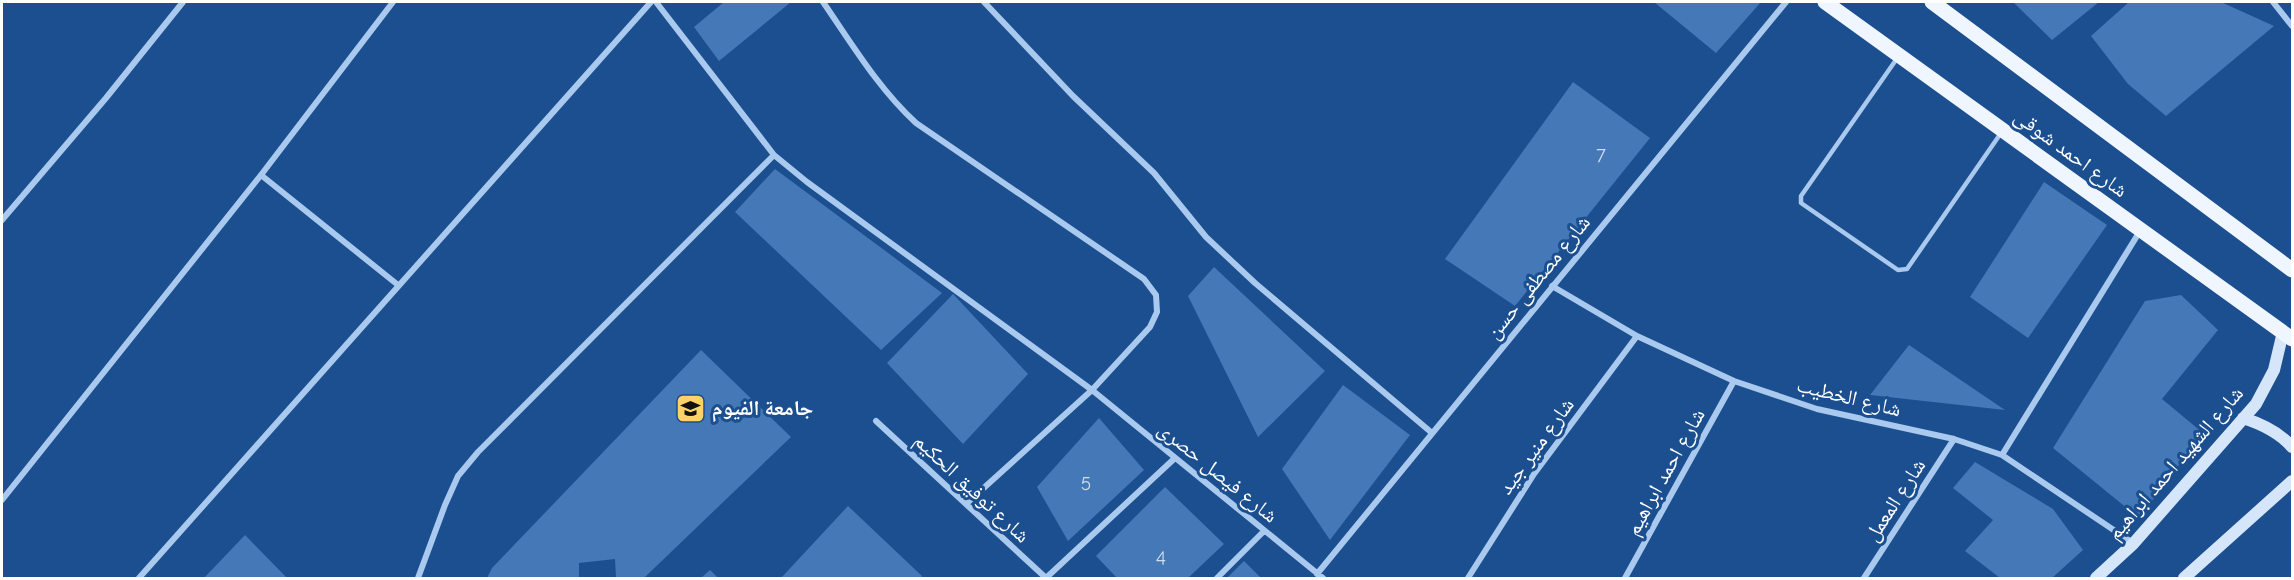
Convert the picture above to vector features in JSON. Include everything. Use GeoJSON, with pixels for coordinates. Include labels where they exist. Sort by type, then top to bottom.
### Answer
{"type":"FeatureCollection","features":[{"type":"Feature","properties":{"kind":"main road","name":"شارع احمد شوقى"},"geometry":{"type":"LineString","coordinates":[[1825,2],[2288,336]]}},
{"type":"Feature","properties":{"kind":"main road","name":"شارع احمد شوقى"},"geometry":{"type":"LineString","coordinates":[[1932,2],[2292,270]]}},
{"type":"Feature","properties":{"kind":"main road","name":"شارع الشهيد احمد ابراهيم"},"geometry":{"type":"LineString","coordinates":[[2096,579],[2133,544],[2256,404],[2288,336]]}},
{"type":"Feature","properties":{"kind":"main road"},"geometry":{"type":"LineString","coordinates":[[2243,418],[2274,431],[2292,447]]}},
{"type":"Feature","properties":{"kind":"main road"},"geometry":{"type":"LineString","coordinates":[[2184,579],[2292,481]]}},
{"type":"Feature","properties":{"kind":"street"},"geometry":{"type":"LineString","coordinates":[[2,220],[106,98],[183,2]]}},
{"type":"Feature","properties":{"kind":"street"},"geometry":{"type":"LineString","coordinates":[[2,500],[261,175],[393,2]]}},
{"type":"Feature","properties":{"kind":"street"},"geometry":{"type":"LineString","coordinates":[[139,579],[651,2]]}},
{"type":"Feature","properties":{"kind":"street","name":"شارع فيصل حصرى"},"geometry":{"type":"LineString","coordinates":[[656,2],[774,155],[807,182],[1092,390],[1320,576]]}},
{"type":"Feature","properties":{"kind":"street"},"geometry":{"type":"LineString","coordinates":[[824,2],[879,84],[896,105],[916,123],[1144,279],[1156,295],[1157,312],[1150,327],[1092,390],[966,504]]}},
{"type":"Feature","properties":{"kind":"street"},"geometry":{"type":"LineString","coordinates":[[984,2],[1073,96],[1154,173],[1206,237],[1255,283],[1432,433]]}},
{"type":"Feature","properties":{"kind":"street","name":"شارع مصطفى حسن"},"geometry":{"type":"LineString","coordinates":[[1320,576],[1432,433],[1786,2]]}},
{"type":"Feature","properties":{"kind":"street"},"geometry":{"type":"LineString","coordinates":[[2273,2],[2292,26]]}},
{"type":"Feature","properties":{"kind":"street"},"geometry":{"type":"LineString","coordinates":[[418,579],[458,476],[478,452],[774,155]]}},
{"type":"Feature","properties":{"kind":"street"},"geometry":{"type":"LineString","coordinates":[[261,175],[398,285]]}},
{"type":"Feature","properties":{"kind":"street"},"geometry":{"type":"LineString","coordinates":[[2002,455],[2141,230]]}},
{"type":"Feature","properties":{"kind":"street","name":"شارع الخطيب"},"geometry":{"type":"LineString","coordinates":[[1552,286],[1637,336],[1734,381],[1817,409],[1954,438],[2002,455],[2133,544]]}},
{"type":"Feature","properties":{"kind":"street","name":"شارع منير جيد"},"geometry":{"type":"LineString","coordinates":[[1467,579],[1534,474],[1637,336]]}},
{"type":"Feature","properties":{"kind":"street","name":"شارع احمد ابراهيم"},"geometry":{"type":"LineString","coordinates":[[1625,579],[1734,381]]}},
{"type":"Feature","properties":{"kind":"street","name":"شارع توفيق الحكيم"},"geometry":{"type":"LineString","coordinates":[[876,421],[1046,579]]}},
{"type":"Feature","properties":{"kind":"street","name":"شارع المعمل"},"geometry":{"type":"LineString","coordinates":[[1864,579],[1954,438]]}},
{"type":"Feature","properties":{"kind":"street"},"geometry":{"type":"LineString","coordinates":[[1046,579],[1175,458]]}},
{"type":"Feature","properties":{"kind":"street"},"geometry":{"type":"LineString","coordinates":[[1217,579],[1264,531]]}},
{"type":"Feature","properties":{"kind":"lane"},"geometry":{"type":"LineString","coordinates":[[1899,55],[1801,196],[1801,203],[1898,270],[1902,270],[1907,268],[2003,130]]}},
{"type":"Feature","properties":{"kind":"building"},"geometry":{"type":"Polygon","coordinates":[[[724,2],[791,2],[719,61],[694,27],[724,2]]]}},
{"type":"Feature","properties":{"kind":"building"},"geometry":{"type":"Polygon","coordinates":[[[1654,2],[1761,2],[1716,53],[1654,2]]]}},
{"type":"Feature","properties":{"kind":"building"},"geometry":{"type":"Polygon","coordinates":[[[2013,2],[2099,2],[2052,40],[2013,2]]]}},
{"type":"Feature","properties":{"kind":"building"},"geometry":{"type":"Polygon","coordinates":[[[2129,2],[2221,2],[2274,26],[2166,116],[2128,84],[2091,36],[2129,2]]]}},
{"type":"Feature","properties":{"kind":"building"},"geometry":{"type":"Polygon","coordinates":[[[1573,82],[1650,138],[1515,306],[1445,259],[1573,82]]]}},
{"type":"Feature","properties":{"kind":"building"},"geometry":{"type":"Polygon","coordinates":[[[775,169],[942,293],[881,350],[735,212],[775,169]]]}},
{"type":"Feature","properties":{"kind":"building"},"geometry":{"type":"Polygon","coordinates":[[[2044,182],[2107,225],[2028,338],[1970,297],[2044,182]]]}},
{"type":"Feature","properties":{"kind":"building"},"geometry":{"type":"Polygon","coordinates":[[[1214,267],[1325,371],[1258,437],[1188,296],[1214,267]]]}},
{"type":"Feature","properties":{"kind":"building"},"geometry":{"type":"Polygon","coordinates":[[[953,294],[1028,374],[963,444],[887,363],[953,294]]]}},
{"type":"Feature","properties":{"kind":"building"},"geometry":{"type":"Polygon","coordinates":[[[2181,295],[2218,330],[2162,399],[2203,433],[2139,518],[2053,448],[2145,301],[2181,295]]]}},
{"type":"Feature","properties":{"kind":"building"},"geometry":{"type":"Polygon","coordinates":[[[1909,345],[2005,410],[1870,395],[1909,345]]]}},
{"type":"Feature","properties":{"kind":"building"},"geometry":{"type":"Polygon","coordinates":[[[701,350],[791,437],[644,578],[616,578],[615,559],[579,563],[579,578],[487,578],[492,568],[701,350]]]}},
{"type":"Feature","properties":{"kind":"building"},"geometry":{"type":"Polygon","coordinates":[[[1343,385],[1410,435],[1330,540],[1282,469],[1343,385]]]}},
{"type":"Feature","properties":{"kind":"building"},"geometry":{"type":"Polygon","coordinates":[[[1099,418],[1144,470],[1068,541],[1037,487],[1099,418]]]}},
{"type":"Feature","properties":{"kind":"building"},"geometry":{"type":"Polygon","coordinates":[[[1975,462],[2053,509],[2083,550],[2052,578],[2000,578],[1965,551],[1993,520],[1953,488],[1975,462]]]}},
{"type":"Feature","properties":{"kind":"building"},"geometry":{"type":"Polygon","coordinates":[[[1165,487],[1224,544],[1188,578],[1117,578],[1096,556],[1165,487]]]}},
{"type":"Feature","properties":{"kind":"building"},"geometry":{"type":"Polygon","coordinates":[[[848,506],[922,576],[920,578],[781,578],[848,506]]]}},
{"type":"Feature","properties":{"kind":"building"},"geometry":{"type":"Polygon","coordinates":[[[245,535],[287,578],[204,578],[245,535]]]}},
{"type":"Feature","properties":{"kind":"building"},"geometry":{"type":"Polygon","coordinates":[[[1244,561],[1261,578],[1227,578],[1244,561]]]}},
{"type":"Feature","properties":{"kind":"building"},"geometry":{"type":"Polygon","coordinates":[[[710,570],[718,578],[701,578],[710,570]]]}},
{"type":"Feature","properties":{"kind":"place","name":"جامعة الفيوم"},"geometry":{"type":"Point","coordinates":[691,408]}}]}
